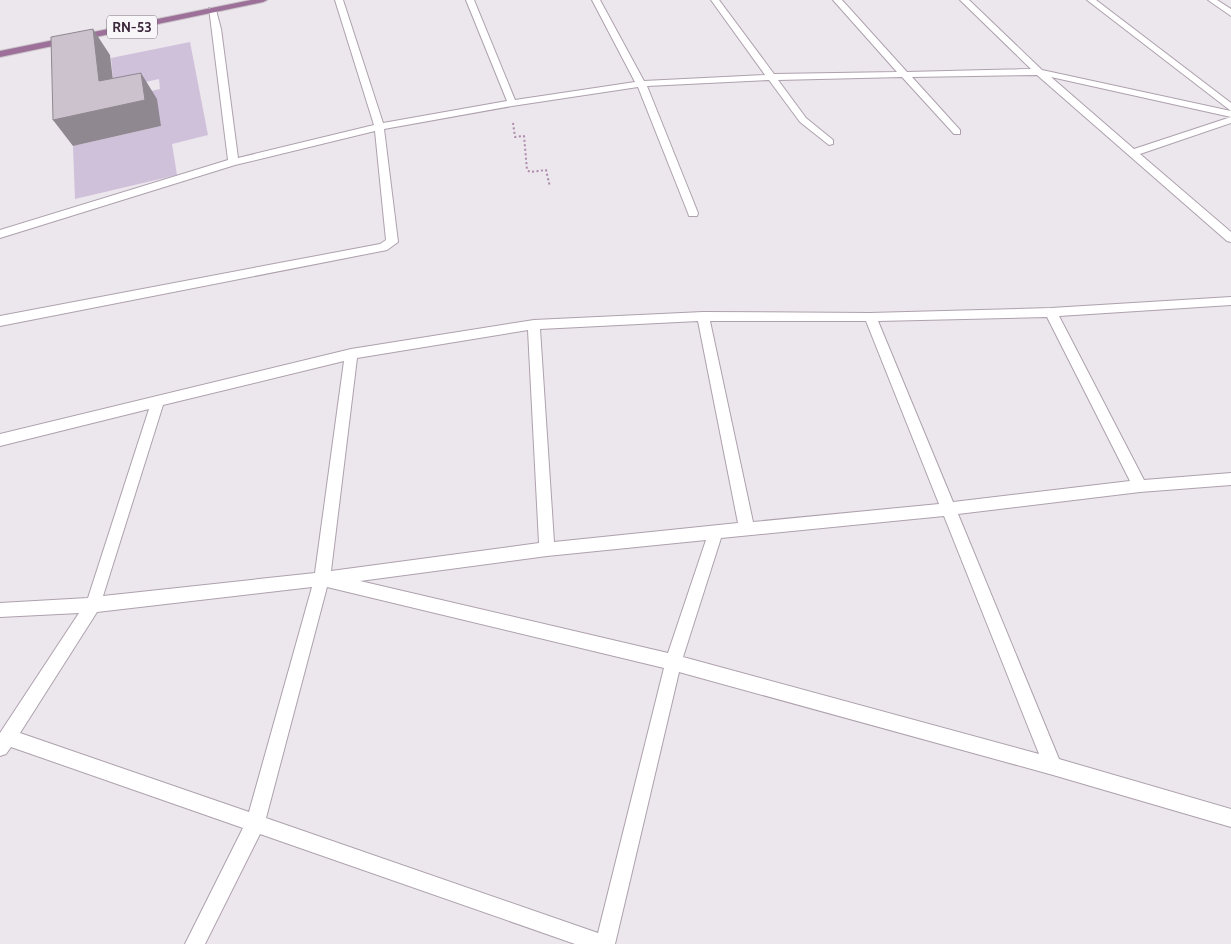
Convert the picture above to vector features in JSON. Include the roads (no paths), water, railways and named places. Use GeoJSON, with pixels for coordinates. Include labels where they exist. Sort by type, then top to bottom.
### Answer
{"type":"FeatureCollection","features":[{"type":"Feature","properties":{"kind":"main road","name":"RN-53"},"geometry":{"type":"LineString","coordinates":[[0,54],[263,0]]}},
{"type":"Feature","properties":{"kind":"street"},"geometry":{"type":"LineString","coordinates":[[0,321],[383,247],[392,242],[379,127],[340,0]]}},
{"type":"Feature","properties":{"kind":"street"},"geometry":{"type":"LineString","coordinates":[[470,0],[512,103]]}},
{"type":"Feature","properties":{"kind":"street"},"geometry":{"type":"LineString","coordinates":[[596,0],[641,84],[693,213]]}},
{"type":"Feature","properties":{"kind":"street"},"geometry":{"type":"LineString","coordinates":[[715,0],[803,120],[828,142]]}},
{"type":"Feature","properties":{"kind":"street"},"geometry":{"type":"LineString","coordinates":[[837,0],[957,132]]}},
{"type":"Feature","properties":{"kind":"street"},"geometry":{"type":"LineString","coordinates":[[964,0],[1040,72],[1231,238]]}},
{"type":"Feature","properties":{"kind":"street"},"geometry":{"type":"LineString","coordinates":[[1091,0],[1231,108]]}},
{"type":"Feature","properties":{"kind":"street"},"geometry":{"type":"LineString","coordinates":[[1212,0],[1231,13]]}},
{"type":"Feature","properties":{"kind":"street"},"geometry":{"type":"LineString","coordinates":[[212,10],[217,29],[233,162]]}},
{"type":"Feature","properties":{"kind":"street"},"geometry":{"type":"LineString","coordinates":[[0,234],[233,162],[379,127],[512,103],[641,84],[772,77],[1040,72],[1231,114]]}},
{"type":"Feature","properties":{"kind":"street"},"geometry":{"type":"LineString","coordinates":[[1131,153],[1231,120]]}},
{"type":"Feature","properties":{"kind":"street"},"geometry":{"type":"LineString","coordinates":[[0,440],[351,354],[534,325],[703,316],[870,317],[1052,312],[1231,301]]}},
{"type":"Feature","properties":{"kind":"street"},"geometry":{"type":"LineString","coordinates":[[1052,312],[1140,486]]}},
{"type":"Feature","properties":{"kind":"street"},"geometry":{"type":"LineString","coordinates":[[703,316],[747,530]]}},
{"type":"Feature","properties":{"kind":"street"},"geometry":{"type":"LineString","coordinates":[[870,317],[950,509],[1053,766]]}},
{"type":"Feature","properties":{"kind":"street"},"geometry":{"type":"LineString","coordinates":[[534,325],[547,550]]}},
{"type":"Feature","properties":{"kind":"street"},"geometry":{"type":"LineString","coordinates":[[195,944],[255,824],[322,579],[351,354]]}},
{"type":"Feature","properties":{"kind":"street"},"geometry":{"type":"LineString","coordinates":[[158,402],[93,605],[4,743],[255,824],[604,944],[672,662],[715,534]]}},
{"type":"Feature","properties":{"kind":"street"},"geometry":{"type":"LineString","coordinates":[[0,610],[93,605],[322,579],[547,550],[950,509],[1140,486],[1231,479]]}},
{"type":"Feature","properties":{"kind":"street"},"geometry":{"type":"LineString","coordinates":[[322,579],[672,662],[1053,766],[1231,818]]}}]}
